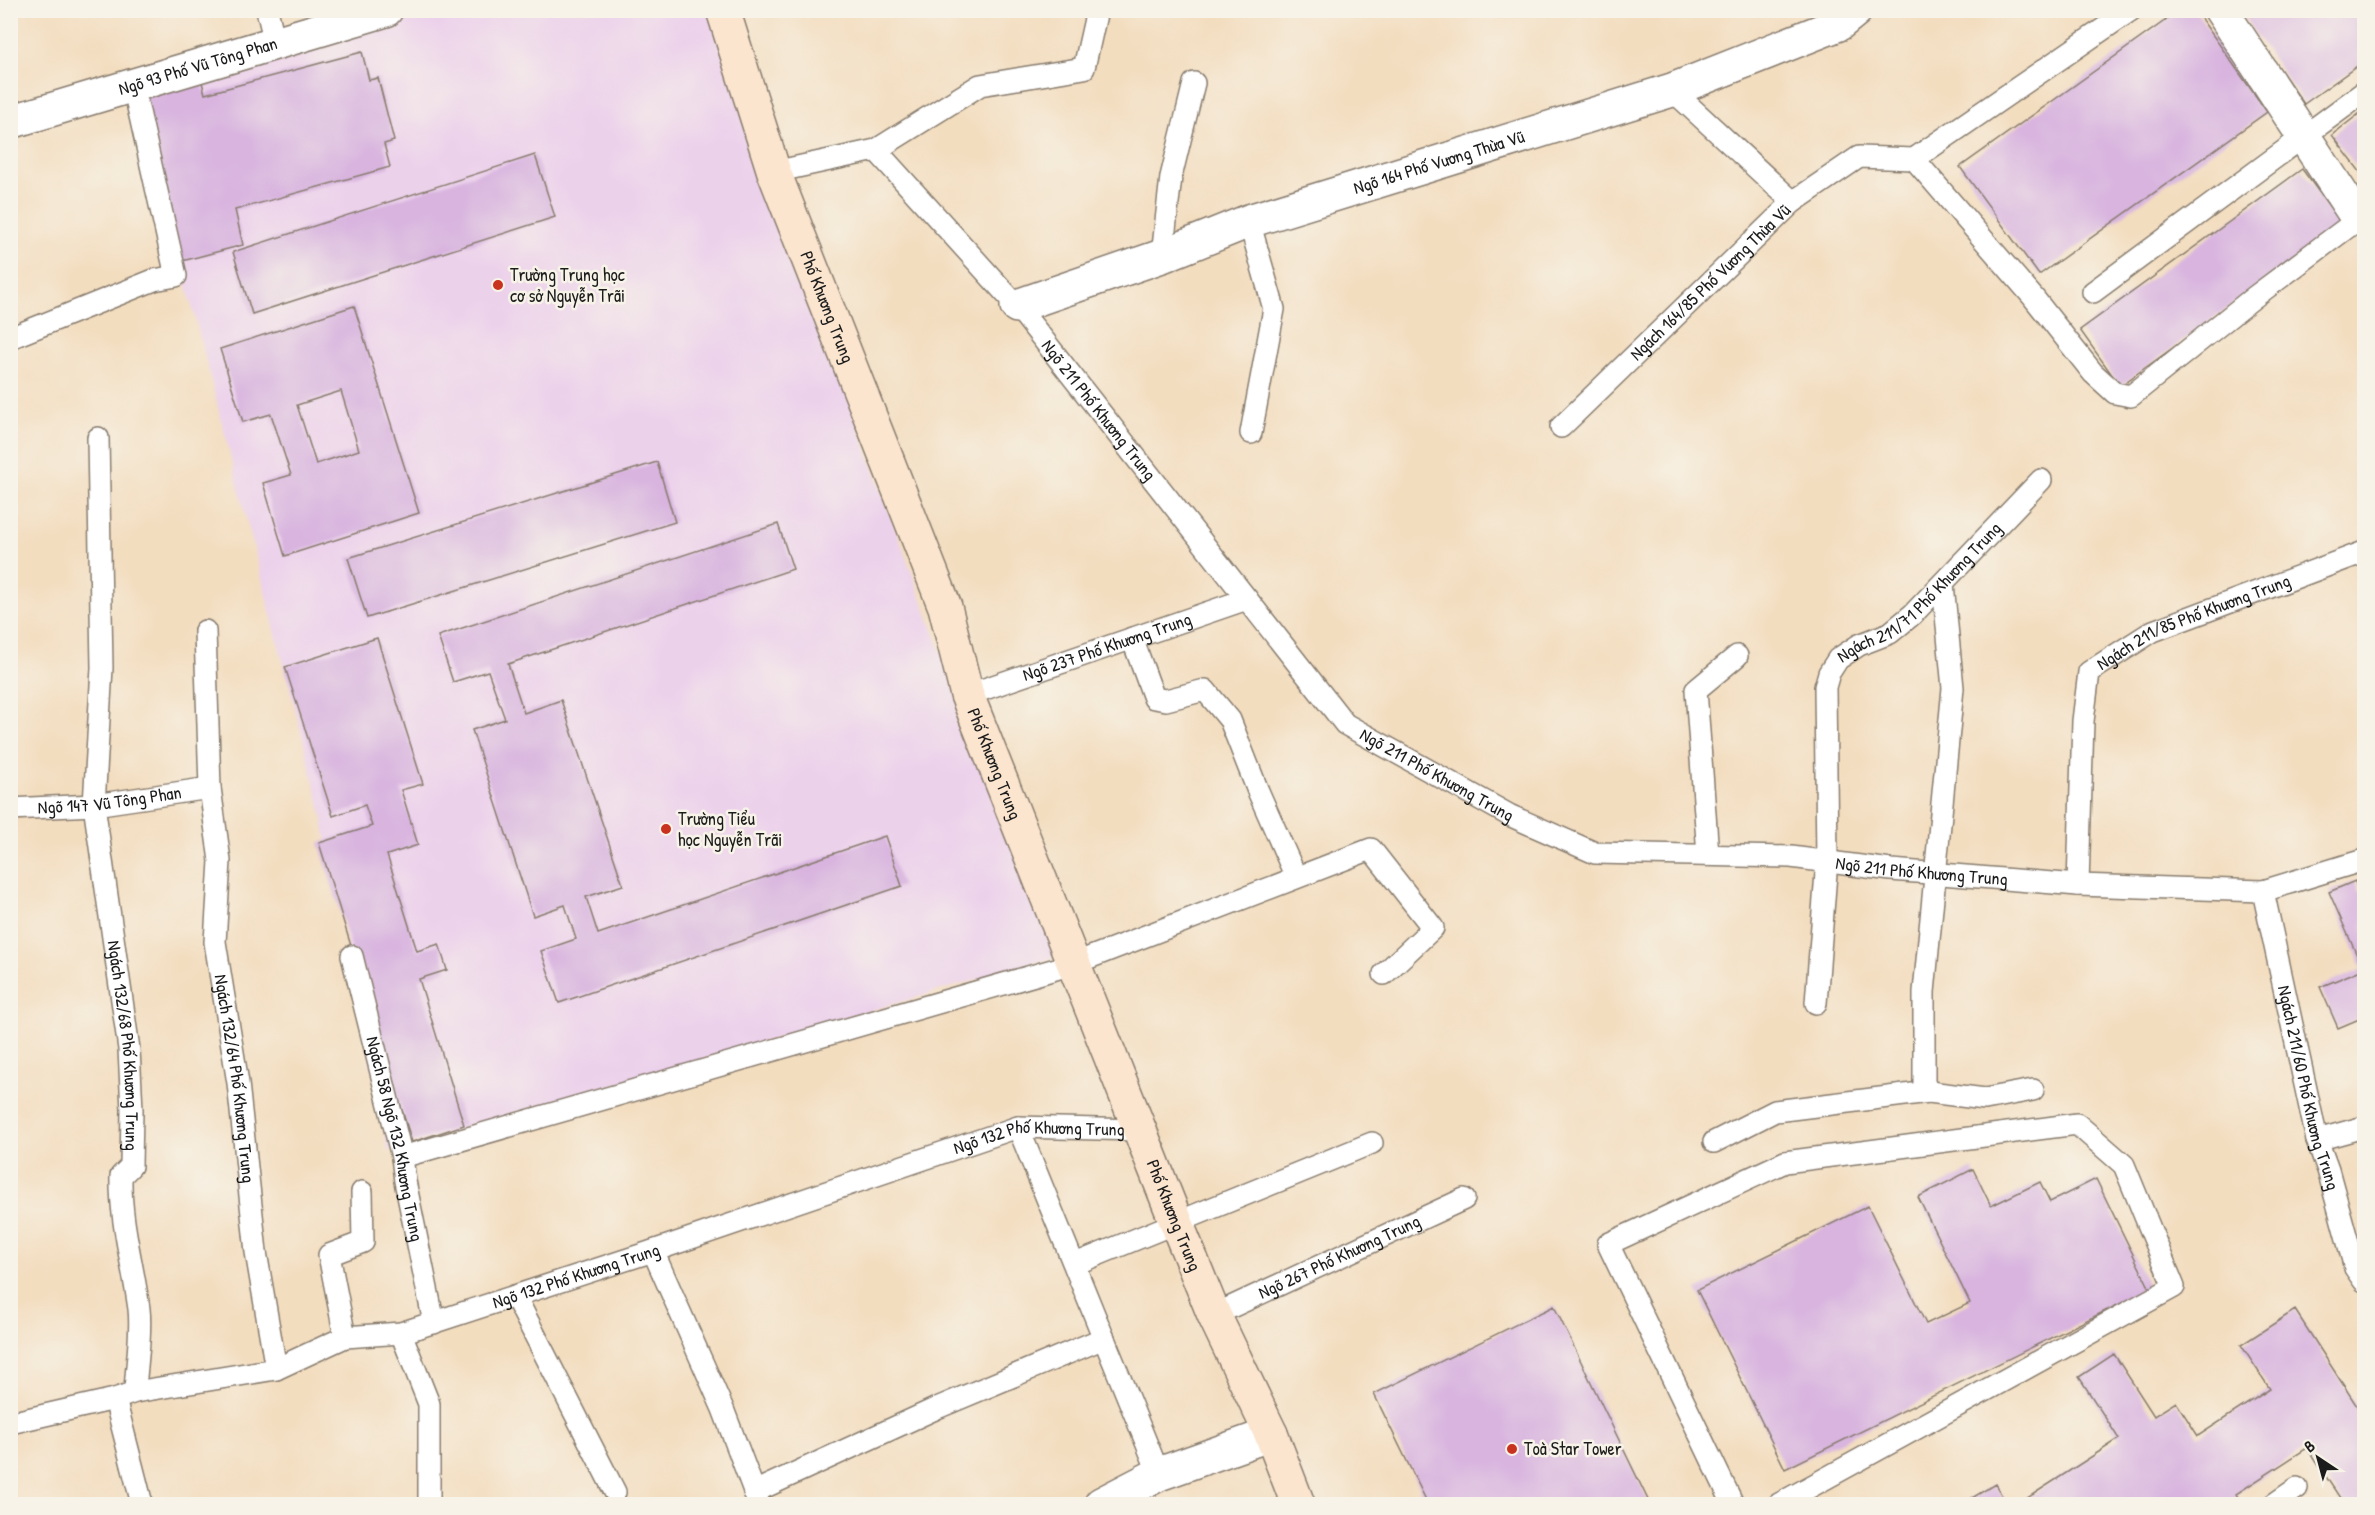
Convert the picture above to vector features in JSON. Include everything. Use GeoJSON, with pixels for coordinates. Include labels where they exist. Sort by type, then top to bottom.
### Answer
{"type":"FeatureCollection","features":[{"type":"Feature","properties":{"kind":"street","name":"Phố Khương Trung"},"geometry":{"type":"LineString","coordinates":[[723,10],[774,172],[945,607],[967,695],[1072,964],[1214,1315],[1271,1434],[1298,1504]]}},
{"type":"Feature","properties":{"kind":"street"},"geometry":{"type":"LineString","coordinates":[[2221,10],[2304,136],[2361,217]]}},
{"type":"Feature","properties":{"kind":"street","name":"Ngõ 93 Phố Vũ Tông Phan"},"geometry":{"type":"LineString","coordinates":[[10,122],[376,12]]}},
{"type":"Feature","properties":{"kind":"street","name":"Ngõ 164 Phố Vương Thừa Vũ"},"geometry":{"type":"LineString","coordinates":[[1017,306],[1162,256],[1249,220],[1672,90],[1841,15]]}},
{"type":"Feature","properties":{"kind":"street"},"geometry":{"type":"LineString","coordinates":[[1101,1504],[1159,1474],[1271,1434]]}},
{"type":"Feature","properties":{"kind":"lane"},"geometry":{"type":"LineString","coordinates":[[267,10],[275,44]]}},
{"type":"Feature","properties":{"kind":"lane"},"geometry":{"type":"LineString","coordinates":[[774,172],[876,150],[980,85],[1084,68],[1097,10]]}},
{"type":"Feature","properties":{"kind":"lane"},"geometry":{"type":"LineString","coordinates":[[1793,202],[1859,157],[1914,159],[2131,10]]}},
{"type":"Feature","properties":{"kind":"lane"},"geometry":{"type":"LineString","coordinates":[[1162,256],[1171,177],[1194,83]]}},
{"type":"Feature","properties":{"kind":"lane"},"geometry":{"type":"LineString","coordinates":[[10,338],[154,280],[176,276],[133,85]]}},
{"type":"Feature","properties":{"kind":"lane","name":"Ngách 164/85 Phố Vương Thừa Vũ"},"geometry":{"type":"LineString","coordinates":[[1561,427],[1793,202],[1672,90]]}},
{"type":"Feature","properties":{"kind":"lane"},"geometry":{"type":"LineString","coordinates":[[2093,292],[2364,92]]}},
{"type":"Feature","properties":{"kind":"lane","name":"Ngõ 211 Phố Khương Trung"},"geometry":{"type":"LineString","coordinates":[[876,150],[1017,306],[1345,724],[1509,815],[1595,853],[1791,856],[1891,870],[2078,885],[2263,891],[2364,860]]}},
{"type":"Feature","properties":{"kind":"lane"},"geometry":{"type":"LineString","coordinates":[[1914,159],[2032,297],[2093,373],[2115,393],[2131,396],[2253,298],[2361,217]]}},
{"type":"Feature","properties":{"kind":"lane"},"geometry":{"type":"LineString","coordinates":[[1249,220],[1274,309],[1251,433]]}},
{"type":"Feature","properties":{"kind":"lane","name":"Ngách 132/68 Phố Khương Trung"},"geometry":{"type":"LineString","coordinates":[[98,438],[102,668],[94,805],[129,1049],[132,1110],[131,1166],[121,1176],[121,1201],[126,1244],[139,1310],[135,1392]]}},
{"type":"Feature","properties":{"kind":"lane","name":"Ngách 211/71 Phố Khương Trung"},"geometry":{"type":"LineString","coordinates":[[1816,1003],[1827,860],[1825,687],[1829,674],[1838,659],[1845,654],[1859,645],[1890,633],[1914,614],[2041,480]]}},
{"type":"Feature","properties":{"kind":"lane","name":"Ngách 211/85 Phố Khương Trung"},"geometry":{"type":"LineString","coordinates":[[2078,885],[2083,721],[2089,672],[2154,631],[2364,552]]}},
{"type":"Feature","properties":{"kind":"lane"},"geometry":{"type":"LineString","coordinates":[[1929,1092],[1924,1083],[1924,992],[1953,688],[1943,584]]}},
{"type":"Feature","properties":{"kind":"lane","name":"Ngõ 237 Phố Khương Trung"},"geometry":{"type":"LineString","coordinates":[[967,695],[1247,599]]}},
{"type":"Feature","properties":{"kind":"lane","name":"Ngách 132/64 Phố Khương Trung"},"geometry":{"type":"LineString","coordinates":[[205,631],[210,788],[220,861],[215,942],[238,1083],[256,1252],[276,1370]]}},
{"type":"Feature","properties":{"kind":"lane"},"geometry":{"type":"LineString","coordinates":[[1132,638],[1154,698],[1167,700],[1205,690],[1230,720],[1296,877]]}},
{"type":"Feature","properties":{"kind":"lane"},"geometry":{"type":"LineString","coordinates":[[1708,855],[1696,690],[1737,656]]}},
{"type":"Feature","properties":{"kind":"lane","name":"Ngõ 147 Vũ Tông Phan"},"geometry":{"type":"LineString","coordinates":[[10,809],[94,805],[210,788]]}},
{"type":"Feature","properties":{"kind":"lane"},"geometry":{"type":"LineString","coordinates":[[402,1157],[1072,964],[1371,849],[1433,928],[1384,974]]}},
{"type":"Feature","properties":{"kind":"lane","name":"Ngách 211/60 Phố Khương Trung"},"geometry":{"type":"LineString","coordinates":[[2263,891],[2317,1140],[2328,1170],[2355,1268],[2364,1281]]}},
{"type":"Feature","properties":{"kind":"lane","name":"Ngách 58 Ngõ 132 Khương Trung"},"geometry":{"type":"LineString","coordinates":[[352,956],[402,1157],[434,1323]]}},
{"type":"Feature","properties":{"kind":"lane"},"geometry":{"type":"LineString","coordinates":[[1714,1142],[1775,1111],[1929,1092],[1985,1099],[2033,1090]]}},
{"type":"Feature","properties":{"kind":"lane"},"geometry":{"type":"LineString","coordinates":[[1732,1504],[1608,1244],[1785,1162],[2077,1124],[2124,1165],[2174,1287],[1779,1504]]}},
{"type":"Feature","properties":{"kind":"lane"},"geometry":{"type":"LineString","coordinates":[[2317,1140],[2364,1126]]}},
{"type":"Feature","properties":{"kind":"lane"},"geometry":{"type":"LineString","coordinates":[[1018,1127],[1159,1474]]}},
{"type":"Feature","properties":{"kind":"lane","name":"Ngõ 132 Phố Khương Trung"},"geometry":{"type":"LineString","coordinates":[[10,1423],[115,1399],[135,1392],[276,1370],[345,1337],[401,1333],[434,1323],[1018,1127],[1139,1130]]}},
{"type":"Feature","properties":{"kind":"lane"},"geometry":{"type":"LineString","coordinates":[[1075,1264],[1372,1143]]}},
{"type":"Feature","properties":{"kind":"lane"},"geometry":{"type":"LineString","coordinates":[[345,1337],[329,1255],[363,1242],[362,1192]]}},
{"type":"Feature","properties":{"kind":"lane","name":"Ngõ 267 Phố Khương Trung"},"geometry":{"type":"LineString","coordinates":[[1214,1315],[1464,1199]]}},
{"type":"Feature","properties":{"kind":"lane"},"geometry":{"type":"LineString","coordinates":[[653,1251],[723,1409],[757,1498],[937,1408],[1104,1338]]}},
{"type":"Feature","properties":{"kind":"lane"},"geometry":{"type":"LineString","coordinates":[[515,1296],[615,1492]]}},
{"type":"Feature","properties":{"kind":"lane"},"geometry":{"type":"LineString","coordinates":[[401,1333],[429,1404],[429,1504]]}},
{"type":"Feature","properties":{"kind":"lane"},"geometry":{"type":"LineString","coordinates":[[115,1399],[142,1504]]}},
{"type":"Feature","properties":{"kind":"lane"},"geometry":{"type":"LineString","coordinates":[[2274,1504],[2297,1488]]}},
{"type":"Feature","properties":{"kind":"shaded area"},"geometry":{"type":"Polygon","coordinates":[[[404,11],[712,11],[878,482],[1055,957],[388,1151],[321,810],[136,87],[404,11]]]}},
{"type":"Feature","properties":{"kind":"building"},"geometry":{"type":"Polygon","coordinates":[[[2180,10],[2195,10],[2267,112],[2039,275],[1960,167],[2180,10]]]}},
{"type":"Feature","properties":{"kind":"building"},"geometry":{"type":"Polygon","coordinates":[[[2239,10],[2364,10],[2364,61],[2304,104],[2239,10]]]}},
{"type":"Feature","properties":{"kind":"building"},"geometry":{"type":"Polygon","coordinates":[[[362,52],[369,80],[378,78],[394,141],[384,144],[390,167],[235,210],[243,245],[182,261],[136,87],[199,70],[205,94],[362,52]]]}},
{"type":"Feature","properties":{"kind":"building"},"geometry":{"type":"Polygon","coordinates":[[[2364,110],[2364,177],[2332,135],[2364,110]]]}},
{"type":"Feature","properties":{"kind":"building"},"geometry":{"type":"Polygon","coordinates":[[[535,155],[555,217],[252,314],[233,252],[535,155]]]}},
{"type":"Feature","properties":{"kind":"building"},"geometry":{"type":"Polygon","coordinates":[[[2302,169],[2343,225],[2120,386],[2080,330],[2302,169]]]}},
{"type":"Feature","properties":{"kind":"building"},"geometry":{"type":"Polygon","coordinates":[[[354,306],[419,513],[285,556],[263,483],[291,475],[271,414],[243,422],[220,349],[354,306]],[[341,391],[297,405],[316,464],[359,450],[341,391]]]}},
{"type":"Feature","properties":{"kind":"building"},"geometry":{"type":"Polygon","coordinates":[[[657,462],[675,522],[367,618],[348,558],[657,462]]]}},
{"type":"Feature","properties":{"kind":"building"},"geometry":{"type":"Polygon","coordinates":[[[778,524],[793,569],[508,664],[524,713],[561,700],[623,885],[586,897],[598,934],[885,836],[902,886],[559,1003],[541,951],[576,939],[565,905],[533,916],[472,730],[505,719],[488,671],[453,682],[438,636],[778,524]]]}},
{"type":"Feature","properties":{"kind":"building"},"geometry":{"type":"Polygon","coordinates":[[[377,638],[423,784],[401,790],[418,845],[387,855],[417,951],[439,944],[447,970],[419,979],[464,1125],[412,1142],[319,843],[372,826],[365,805],[333,816],[285,667],[377,638]]]}},
{"type":"Feature","properties":{"kind":"building"},"geometry":{"type":"Polygon","coordinates":[[[2355,881],[2359,893],[2364,891],[2364,1017],[2338,1028],[2320,987],[2363,969],[2329,892],[2355,881]]]}},
{"type":"Feature","properties":{"kind":"building"},"geometry":{"type":"Polygon","coordinates":[[[1973,1169],[1991,1206],[2040,1182],[2050,1202],[2096,1179],[2150,1289],[1785,1469],[1697,1290],[1868,1206],[1926,1324],[1970,1303],[1918,1197],[1973,1169]]]}},
{"type":"Feature","properties":{"kind":"building","name":"Toà Star Tower"},"geometry":{"type":"Polygon","coordinates":[[[1554,1306],[1650,1504],[1428,1504],[1374,1394],[1554,1306]]]}},
{"type":"Feature","properties":{"kind":"building"},"geometry":{"type":"Polygon","coordinates":[[[2295,1310],[2364,1417],[2364,1504],[2344,1504],[2307,1448],[2236,1494],[2242,1504],[2018,1504],[2119,1439],[2079,1377],[2114,1354],[2154,1416],[2176,1402],[2198,1436],[2270,1389],[2241,1345],[2295,1310]]]}},
{"type":"Feature","properties":{"kind":"building"},"geometry":{"type":"Polygon","coordinates":[[[1995,1484],[2007,1504],[1962,1504],[1995,1484]]]}},
{"type":"Feature","properties":{"kind":"place","name":"Trường Trung học cơ sở Nguyễn Trãi"},"geometry":{"type":"Point","coordinates":[498,285]}},
{"type":"Feature","properties":{"kind":"place","name":"Trường Tiểu học Nguyễn Trãi"},"geometry":{"type":"Point","coordinates":[666,829]}},
{"type":"Feature","properties":{"kind":"place","name":"Toà Star Tower"},"geometry":{"type":"Point","coordinates":[1512,1449]}}]}
